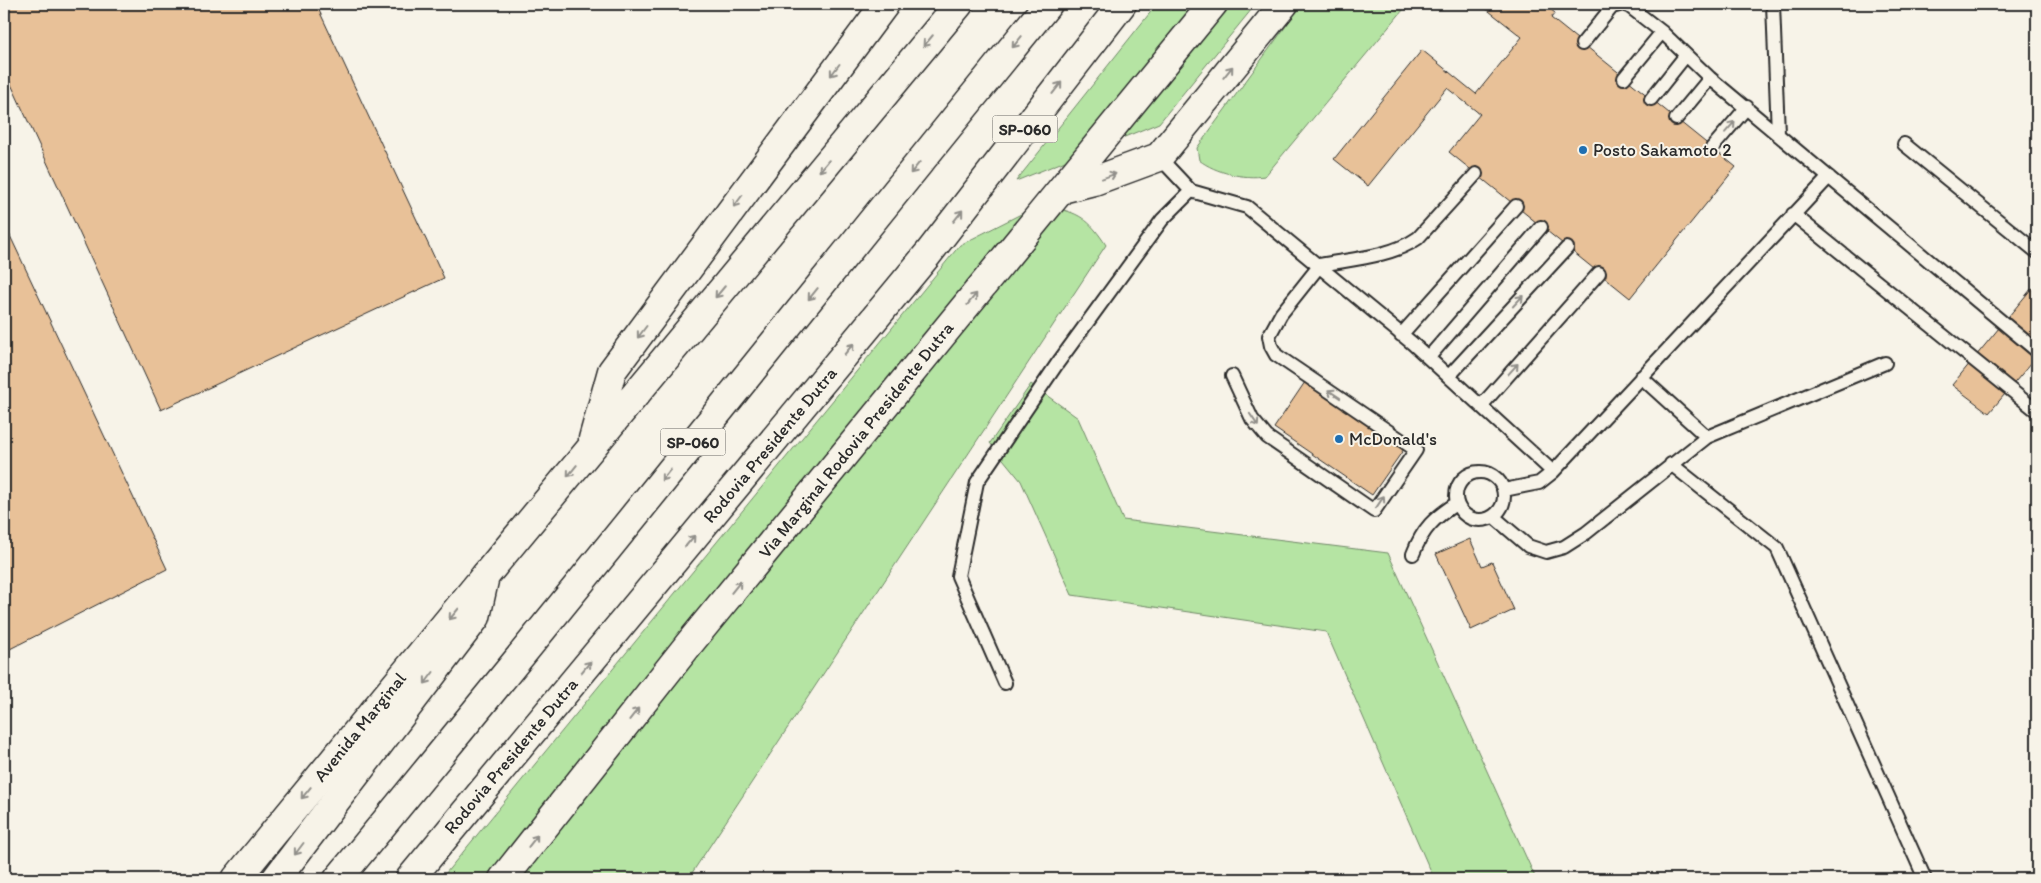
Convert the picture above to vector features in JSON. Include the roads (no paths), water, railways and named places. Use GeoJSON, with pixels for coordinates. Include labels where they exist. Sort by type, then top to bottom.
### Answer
{"type":"FeatureCollection","features":[{"type":"Feature","properties":{"kind":"main road"},"geometry":{"type":"LineString","coordinates":[[864,31],[874,4]]}},
{"type":"Feature","properties":{"kind":"main road"},"geometry":{"type":"LineString","coordinates":[[591,448],[612,371],[885,4]]}},
{"type":"Feature","properties":{"kind":"main road"},"geometry":{"type":"LineString","coordinates":[[276,879],[476,617],[485,576],[959,4]]}},
{"type":"Feature","properties":{"kind":"main road","name":"SP-060"},"geometry":{"type":"LineString","coordinates":[[338,879],[526,652],[681,456],[1048,4]]}},
{"type":"Feature","properties":{"kind":"main road","name":"Rodovia Presidente Dutra"},"geometry":{"type":"LineString","coordinates":[[410,879],[928,254],[1122,4]]}},
{"type":"Feature","properties":{"kind":"main road","name":"Via Marginal Rodovia Presidente Dutra"},"geometry":{"type":"LineString","coordinates":[[503,879],[689,644],[1213,4]]}},
{"type":"Feature","properties":{"kind":"main road"},"geometry":{"type":"LineString","coordinates":[[1062,189],[1094,182],[1159,157],[1284,4]]}},
{"type":"Feature","properties":{"kind":"main road","name":"Avenida Marginal"},"geometry":{"type":"LineString","coordinates":[[236,879],[485,576]]}},
{"type":"Feature","properties":{"kind":"lane"},"geometry":{"type":"LineString","coordinates":[[1773,4],[1778,134]]}},
{"type":"Feature","properties":{"kind":"lane"},"geometry":{"type":"LineString","coordinates":[[1582,44],[1612,7],[1618,5],[1630,7],[1662,32],[1710,78],[2037,351]]}},
{"type":"Feature","properties":{"kind":"lane"},"geometry":{"type":"LineString","coordinates":[[1624,78],[1662,32]]}},
{"type":"Feature","properties":{"kind":"lane"},"geometry":{"type":"LineString","coordinates":[[1651,99],[1686,55]]}},
{"type":"Feature","properties":{"kind":"lane"},"geometry":{"type":"LineString","coordinates":[[1676,119],[1710,78]]}},
{"type":"Feature","properties":{"kind":"lane"},"geometry":{"type":"LineString","coordinates":[[1712,148],[1747,107]]}},
{"type":"Feature","properties":{"kind":"lane"},"geometry":{"type":"LineString","coordinates":[[1904,144],[2037,252]]}},
{"type":"Feature","properties":{"kind":"lane"},"geometry":{"type":"LineString","coordinates":[[1159,157],[1191,191],[1247,207],[1320,265],[1429,357],[1553,472]]}},
{"type":"Feature","properties":{"kind":"lane"},"geometry":{"type":"LineString","coordinates":[[1232,376],[1252,419],[1267,437],[1374,511],[1416,450],[1276,355],[1271,346],[1269,336],[1281,314],[1320,265],[1388,252],[1411,243],[1418,238],[1476,174]]}},
{"type":"Feature","properties":{"kind":"lane"},"geometry":{"type":"LineString","coordinates":[[1504,490],[1539,482],[1553,472],[1829,177]]}},
{"type":"Feature","properties":{"kind":"lane"},"geometry":{"type":"LineString","coordinates":[[1005,683],[958,576],[977,482],[1057,364],[1162,220],[1191,191]]}},
{"type":"Feature","properties":{"kind":"lane"},"geometry":{"type":"LineString","coordinates":[[1401,335],[1516,206]]}},
{"type":"Feature","properties":{"kind":"lane"},"geometry":{"type":"LineString","coordinates":[[1793,214],[2037,411]]}},
{"type":"Feature","properties":{"kind":"lane"},"geometry":{"type":"LineString","coordinates":[[1429,357],[1541,227]]}},
{"type":"Feature","properties":{"kind":"lane"},"geometry":{"type":"LineString","coordinates":[[1450,376],[1567,248]]}},
{"type":"Feature","properties":{"kind":"lane"},"geometry":{"type":"LineString","coordinates":[[1481,406],[1599,273]]}},
{"type":"Feature","properties":{"kind":"lane"},"geometry":{"type":"LineString","coordinates":[[1494,517],[1528,546],[1546,552],[1564,547],[1586,533],[1707,437],[1885,363]]}},
{"type":"Feature","properties":{"kind":"lane"},"geometry":{"type":"LineString","coordinates":[[1641,377],[1707,437]]}},
{"type":"Feature","properties":{"kind":"lane"},"geometry":{"type":"LineString","coordinates":[[1671,464],[1777,548],[1925,879]]}},
{"type":"Feature","properties":{"kind":"lane"},"geometry":{"type":"LineString","coordinates":[[1482,472],[1489,474],[1501,483],[1504,490],[1503,504],[1500,511],[1494,517],[1487,520],[1472,519],[1460,510],[1457,503],[1458,488],[1461,481],[1474,473],[1482,472]]}},
{"type":"Feature","properties":{"kind":"lane"},"geometry":{"type":"LineString","coordinates":[[1413,554],[1419,537],[1430,523],[1457,503]]}},
{"type":"Feature","properties":{"kind":"place","name":"Posto Sakamoto 2"},"geometry":{"type":"Point","coordinates":[1583,150]}},
{"type":"Feature","properties":{"kind":"place","name":"McDonald's"},"geometry":{"type":"Point","coordinates":[1339,439]}}]}
